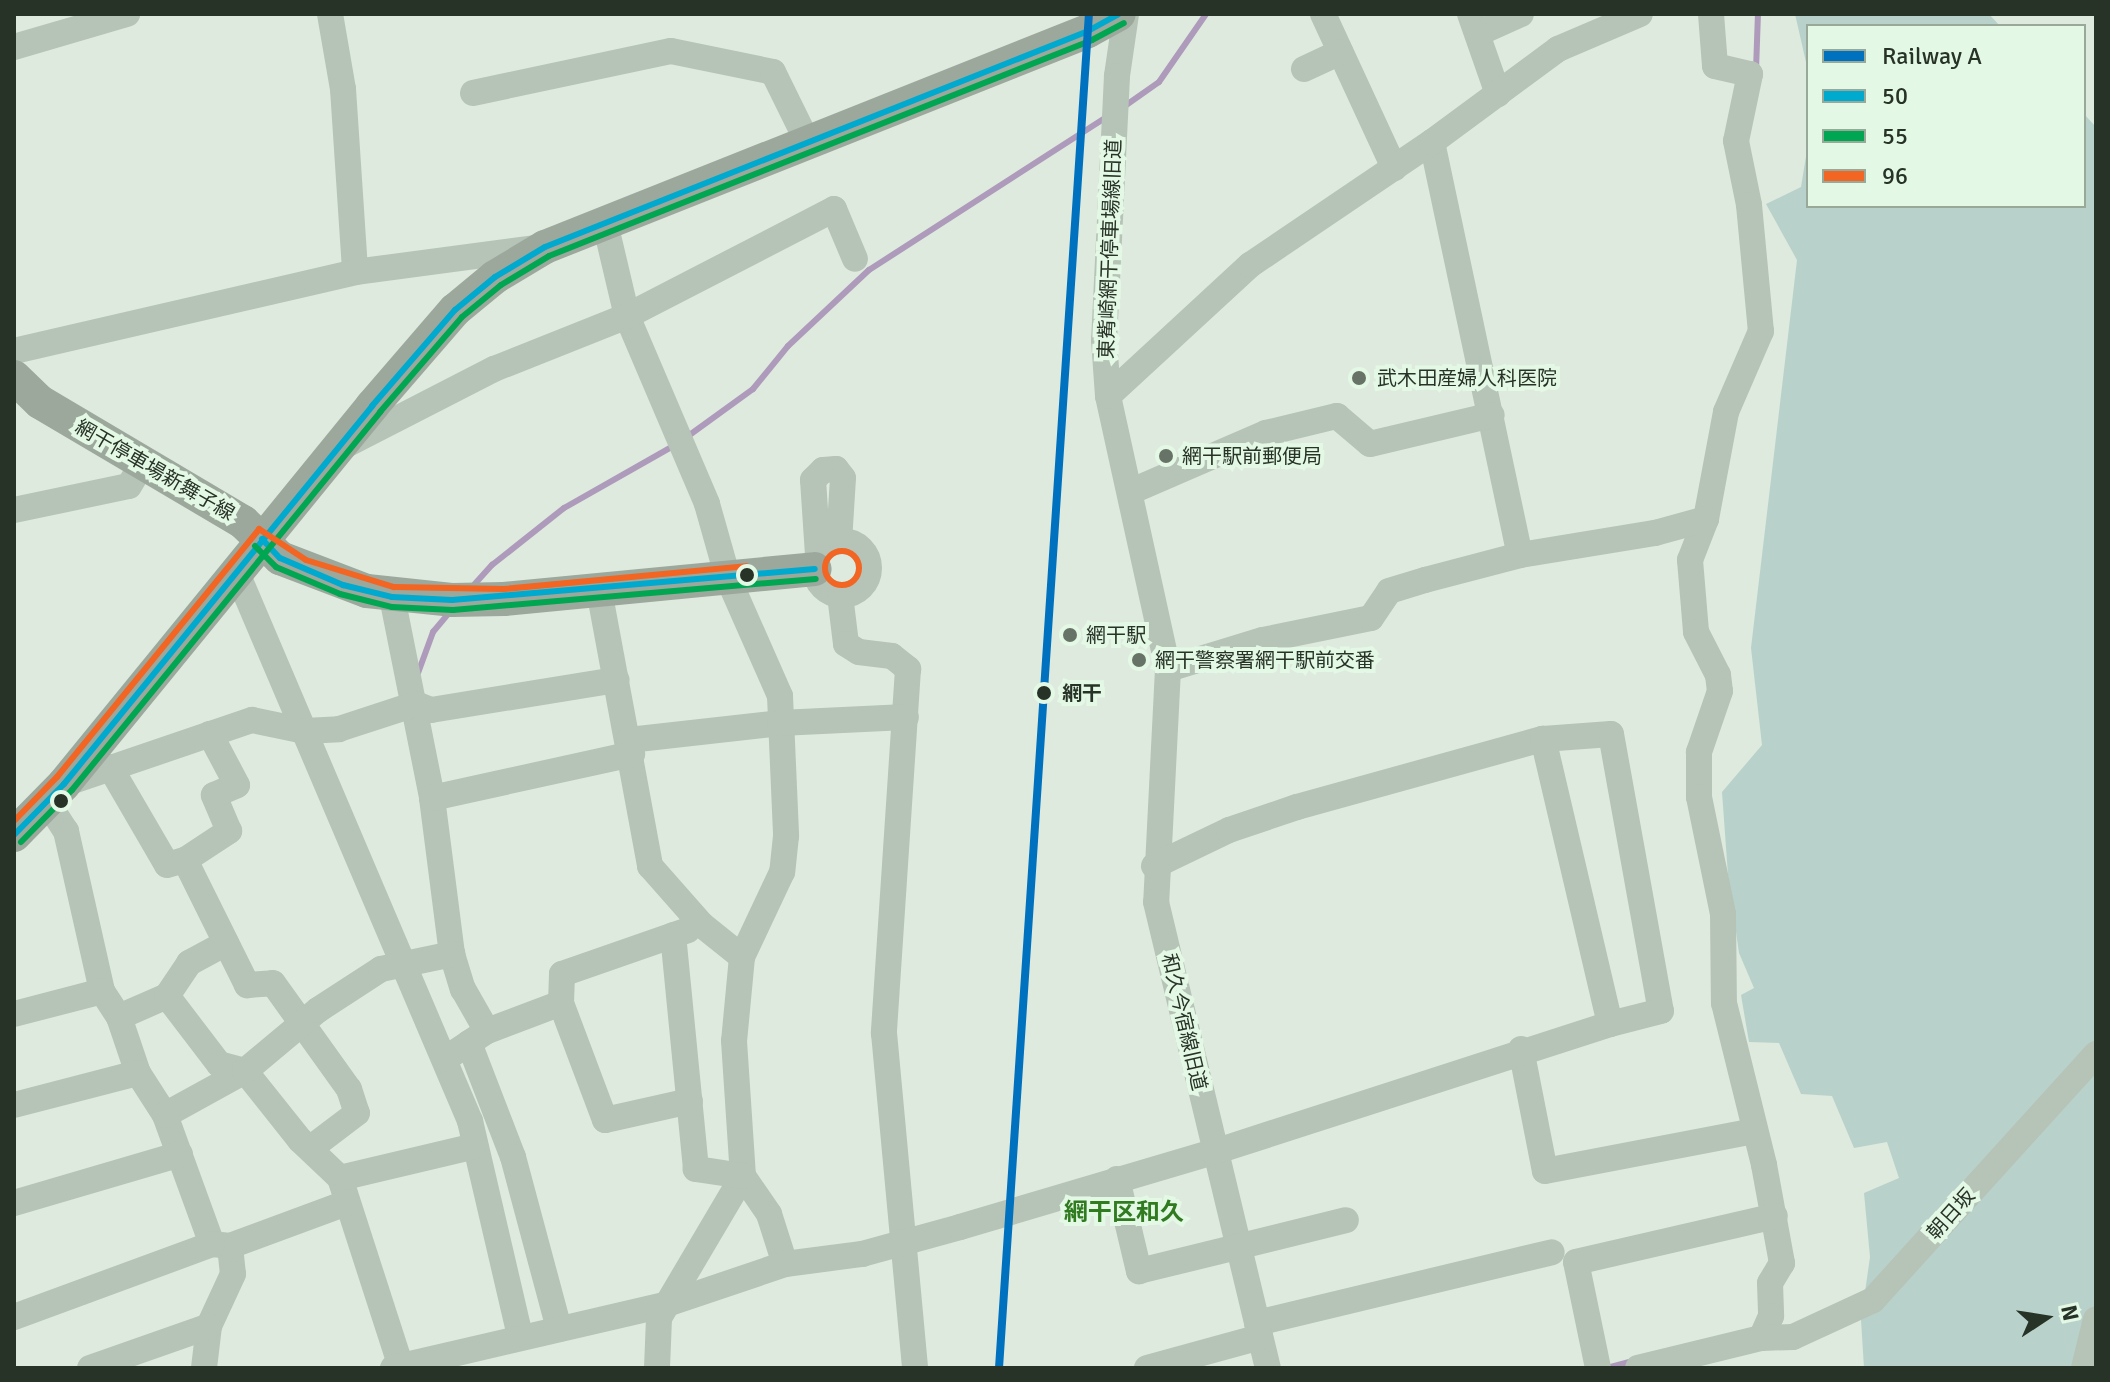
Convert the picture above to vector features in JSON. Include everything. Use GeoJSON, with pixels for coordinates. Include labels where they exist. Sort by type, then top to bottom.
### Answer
{"type":"FeatureCollection","features":[{"type":"Feature","properties":{"kind":"main road"},"geometry":{"type":"LineString","coordinates":[[14,835],[56,793],[262,539],[455,310],[495,277],[545,247],[1088,31],[1119,14]]}},
{"type":"Feature","properties":{"kind":"main road","name":"網干停車場新舞子線"},"geometry":{"type":"LineString","coordinates":[[14,377],[40,402],[243,522],[301,569],[392,597],[504,599],[728,578],[824,555]]}},
{"type":"Feature","properties":{"kind":"street"},"geometry":{"type":"LineString","coordinates":[[14,47],[127,14]]}},
{"type":"Feature","properties":{"kind":"street"},"geometry":{"type":"LineString","coordinates":[[330,14],[344,103],[355,272]]}},
{"type":"Feature","properties":{"kind":"street","name":"東觜崎網干停車場線旧道"},"geometry":{"type":"LineString","coordinates":[[1126,14],[1117,76],[1104,340],[1108,396],[1132,491],[1168,669]]}},
{"type":"Feature","properties":{"kind":"street"},"geometry":{"type":"LineString","coordinates":[[1323,14],[1394,168]]}},
{"type":"Feature","properties":{"kind":"street"},"geometry":{"type":"LineString","coordinates":[[1498,94],[1475,24],[1521,14]]}},
{"type":"Feature","properties":{"kind":"street"},"geometry":{"type":"LineString","coordinates":[[1108,396],[1250,265],[1432,142],[1558,49],[1640,14]]}},
{"type":"Feature","properties":{"kind":"street"},"geometry":{"type":"LineString","coordinates":[[1638,1368],[1700,1360],[1761,1338],[1771,1316],[1770,1283],[1782,1263],[1775,1216],[1724,1003],[1723,914],[1699,797],[1699,752],[1720,691],[1718,675],[1696,632],[1690,560],[1706,519],[1726,412],[1761,331],[1749,205],[1736,141],[1750,74],[1715,66],[1711,14]]}},
{"type":"Feature","properties":{"kind":"street"},"geometry":{"type":"LineString","coordinates":[[473,93],[671,51],[773,72],[808,143]]}},
{"type":"Feature","properties":{"kind":"street"},"geometry":{"type":"LineString","coordinates":[[1304,69],[1340,52]]}},
{"type":"Feature","properties":{"kind":"street"},"geometry":{"type":"LineString","coordinates":[[1432,142],[1520,555]]}},
{"type":"Feature","properties":{"kind":"street"},"geometry":{"type":"LineString","coordinates":[[335,451],[494,369],[627,316],[834,209],[855,259]]}},
{"type":"Feature","properties":{"kind":"street"},"geometry":{"type":"LineString","coordinates":[[605,223],[627,316],[707,504],[728,578],[775,679],[786,836],[782,872],[742,957],[734,1041],[743,1176],[769,1214],[785,1264]]}},
{"type":"Feature","properties":{"kind":"street"},"geometry":{"type":"LineString","coordinates":[[14,351],[355,272],[545,247]]}},
{"type":"Feature","properties":{"kind":"street"},"geometry":{"type":"LineString","coordinates":[[1132,491],[1266,433],[1337,416],[1370,444],[1492,415]]}},
{"type":"Feature","properties":{"kind":"street"},"geometry":{"type":"LineString","coordinates":[[14,510],[129,486],[144,461]]}},
{"type":"Feature","properties":{"kind":"street"},"geometry":{"type":"LineString","coordinates":[[1168,669],[1263,640],[1371,618],[1389,591],[1520,555],[1655,533],[1706,519]]}},
{"type":"Feature","properties":{"kind":"street"},"geometry":{"type":"LineString","coordinates":[[863,551],[869,568],[857,591],[840,595],[825,590],[824,555],[863,551]]}},
{"type":"Feature","properties":{"kind":"street"},"geometry":{"type":"LineString","coordinates":[[236,571],[445,1059],[475,1146],[520,1336]]}},
{"type":"Feature","properties":{"kind":"street"},"geometry":{"type":"LineString","coordinates":[[599,590],[631,747],[650,866],[702,925],[742,957]]}},
{"type":"Feature","properties":{"kind":"street"},"geometry":{"type":"LineString","coordinates":[[840,595],[846,644],[859,652],[892,656],[908,669],[884,996],[902,1243],[915,1368]]}},
{"type":"Feature","properties":{"kind":"street"},"geometry":{"type":"LineString","coordinates":[[392,597],[432,798],[452,954],[513,1157],[559,1329]]}},
{"type":"Feature","properties":{"kind":"street","name":"和久今宿線旧道"},"geometry":{"type":"LineString","coordinates":[[1168,669],[1154,866],[1156,902],[1268,1368]]}},
{"type":"Feature","properties":{"kind":"street"},"geometry":{"type":"LineString","coordinates":[[413,692],[431,710],[617,680]]}},
{"type":"Feature","properties":{"kind":"street"},"geometry":{"type":"LineString","coordinates":[[204,1368],[209,1326],[233,1274],[165,1115],[138,1073],[119,1017],[102,991],[56,793],[110,767],[252,720],[300,721],[339,729],[413,692]]}},
{"type":"Feature","properties":{"kind":"street"},"geometry":{"type":"LineString","coordinates":[[432,798],[631,747],[780,723],[906,717]]}},
{"type":"Feature","properties":{"kind":"street"},"geometry":{"type":"LineString","coordinates":[[110,767],[167,865],[185,860],[229,831],[214,795],[237,785],[210,734]]}},
{"type":"Feature","properties":{"kind":"street"},"geometry":{"type":"LineString","coordinates":[[167,996],[219,1064],[245,1071],[312,1147],[343,1190],[397,1366],[667,1304],[785,1264],[902,1243],[1214,1152],[1521,1049],[1661,1011],[1611,734],[1543,739],[1297,807],[1229,830],[1154,866]]}},
{"type":"Feature","properties":{"kind":"street"},"geometry":{"type":"LineString","coordinates":[[1543,739],[1610,1024]]}},
{"type":"Feature","properties":{"kind":"street"},"geometry":{"type":"LineString","coordinates":[[185,860],[247,985],[273,983],[349,1089],[357,1113],[312,1147]]}},
{"type":"Feature","properties":{"kind":"street"},"geometry":{"type":"LineString","coordinates":[[690,1101],[605,1120],[561,1003],[562,974],[702,925]]}},
{"type":"Feature","properties":{"kind":"street"},"geometry":{"type":"LineString","coordinates":[[673,935],[696,1169],[743,1176]]}},
{"type":"Feature","properties":{"kind":"street"},"geometry":{"type":"LineString","coordinates":[[119,1017],[167,996],[189,963],[226,943]]}},
{"type":"Feature","properties":{"kind":"street"},"geometry":{"type":"LineString","coordinates":[[165,1115],[245,1071],[303,1022],[381,969],[452,954]]}},
{"type":"Feature","properties":{"kind":"street"},"geometry":{"type":"LineString","coordinates":[[14,1014],[102,991]]}},
{"type":"Feature","properties":{"kind":"street"},"geometry":{"type":"LineString","coordinates":[[445,1059],[478,1037],[561,1003]]}},
{"type":"Feature","properties":{"kind":"street"},"geometry":{"type":"LineString","coordinates":[[1521,1049],[1545,1171],[1754,1131]]}},
{"type":"Feature","properties":{"kind":"street","name":"朝日坂"},"geometry":{"type":"LineString","coordinates":[[1761,1338],[1793,1337],[1873,1300],[2092,1058]]}},
{"type":"Feature","properties":{"kind":"street"},"geometry":{"type":"LineString","coordinates":[[14,1105],[138,1073]]}},
{"type":"Feature","properties":{"kind":"street"},"geometry":{"type":"LineString","coordinates":[[14,1317],[221,1245],[343,1190],[475,1146]]}},
{"type":"Feature","properties":{"kind":"street"},"geometry":{"type":"LineString","coordinates":[[14,1203],[180,1154]]}},
{"type":"Feature","properties":{"kind":"street"},"geometry":{"type":"LineString","coordinates":[[657,1368],[659,1318],[743,1176]]}},
{"type":"Feature","properties":{"kind":"street"},"geometry":{"type":"LineString","coordinates":[[1117,1179],[1139,1271],[1346,1220]]}},
{"type":"Feature","properties":{"kind":"street"},"geometry":{"type":"LineString","coordinates":[[1598,1368],[1576,1262],[1775,1216]]}},
{"type":"Feature","properties":{"kind":"street"},"geometry":{"type":"LineString","coordinates":[[1147,1368],[1258,1330],[1552,1252]]}},
{"type":"Feature","properties":{"kind":"street"},"geometry":{"type":"LineString","coordinates":[[2084,1368],[2096,1319]]}},
{"type":"Feature","properties":{"kind":"street"},"geometry":{"type":"LineString","coordinates":[[90,1368],[209,1326]]}},
{"type":"Feature","properties":{"kind":"shaded area"},"geometry":{"type":"Polygon","coordinates":[[[1795,14],[1989,14],[1998,24],[1806,24],[1806,62],[1795,14]]]}},
{"type":"Feature","properties":{"kind":"shaded area"},"geometry":{"type":"Polygon","coordinates":[[[2086,116],[2096,127],[2096,1368],[1864,1368],[1861,1320],[1870,1257],[1864,1193],[1899,1178],[1887,1142],[1854,1148],[1832,1096],[1801,1094],[1779,1043],[1749,1042],[1741,995],[1754,988],[1739,953],[1728,875],[1722,792],[1762,745],[1751,648],[1797,260],[1766,204],[1801,187],[1806,156],[1806,208],[2086,208],[2086,116]]]}},
{"type":"Feature","properties":{"kind":"waterway"},"geometry":{"type":"LineString","coordinates":[[1122,108],[1159,82],[1206,14]]}},
{"type":"Feature","properties":{"kind":"waterway"},"geometry":{"type":"LineString","coordinates":[[1756,70],[1758,14]]}},
{"type":"Feature","properties":{"kind":"waterway"},"geometry":{"type":"LineString","coordinates":[[684,439],[753,389],[788,346],[869,270],[1108,116]]}},
{"type":"Feature","properties":{"kind":"waterway"},"geometry":{"type":"LineString","coordinates":[[472,587],[492,565],[564,508],[675,445]]}},
{"type":"Feature","properties":{"kind":"waterway"},"geometry":{"type":"LineString","coordinates":[[418,673],[433,632],[449,613]]}},
{"type":"Feature","properties":{"kind":"waterway"},"geometry":{"type":"LineString","coordinates":[[1607,1368],[1634,1361]]}},
{"type":"Feature","properties":{"kind":"rail line","name":"A"},"geometry":{"type":"LineString","coordinates":[[999,1368],[1089,14]]}},
{"type":"Feature","properties":{"kind":"transit line","name":"50"},"geometry":{"type":"LineString","coordinates":[[14,835],[64,784],[372,406],[455,310],[495,277],[545,247],[1088,31],[1119,14]]}},
{"type":"Feature","properties":{"kind":"transit line","name":"55"},"geometry":{"type":"LineString","coordinates":[[21,842],[72,790],[380,412],[462,317],[501,285],[549,256],[1092,40],[1124,23]]}},
{"type":"Feature","properties":{"kind":"transit line","name":"96"},"geometry":{"type":"LineString","coordinates":[[14,821],[57,777],[259,529],[306,560],[394,587],[504,589],[746,566]]}},
{"type":"Feature","properties":{"kind":"transit line","name":"50"},"geometry":{"type":"LineString","coordinates":[[262,539],[280,558],[343,585],[392,597],[452,600],[815,569]]}},
{"type":"Feature","properties":{"kind":"transit line","name":"55"},"geometry":{"type":"LineString","coordinates":[[255,546],[276,567],[340,594],[392,607],[453,610],[816,579]]}},
{"type":"Feature","properties":{"kind":"transit line","name":"96"},"geometry":{"type":"LineString","coordinates":[[842,551],[854,556],[859,568],[854,580],[842,585],[830,580],[825,568],[830,556],[842,551]]}},
{"type":"Feature","properties":{"kind":"place","name":"武木田産婦人科医院"},"geometry":{"type":"Point","coordinates":[1359,378]}},
{"type":"Feature","properties":{"kind":"place","name":"網干駅前郵便局"},"geometry":{"type":"Point","coordinates":[1166,456]}},
{"type":"Feature","properties":{"kind":"place","name":"網干駅"},"geometry":{"type":"Point","coordinates":[1070,635]}},
{"type":"Feature","properties":{"kind":"place","name":"網干警察署網干駅前交番"},"geometry":{"type":"Point","coordinates":[1139,660]}},
{"type":"Feature","properties":{"kind":"place","name":"網干"},"geometry":{"type":"Point","coordinates":[1044,693]}},
{"type":"Feature","properties":{"kind":"district","name":"網干区和久"},"geometry":{"type":"Point","coordinates":[1124,1213]}}]}
